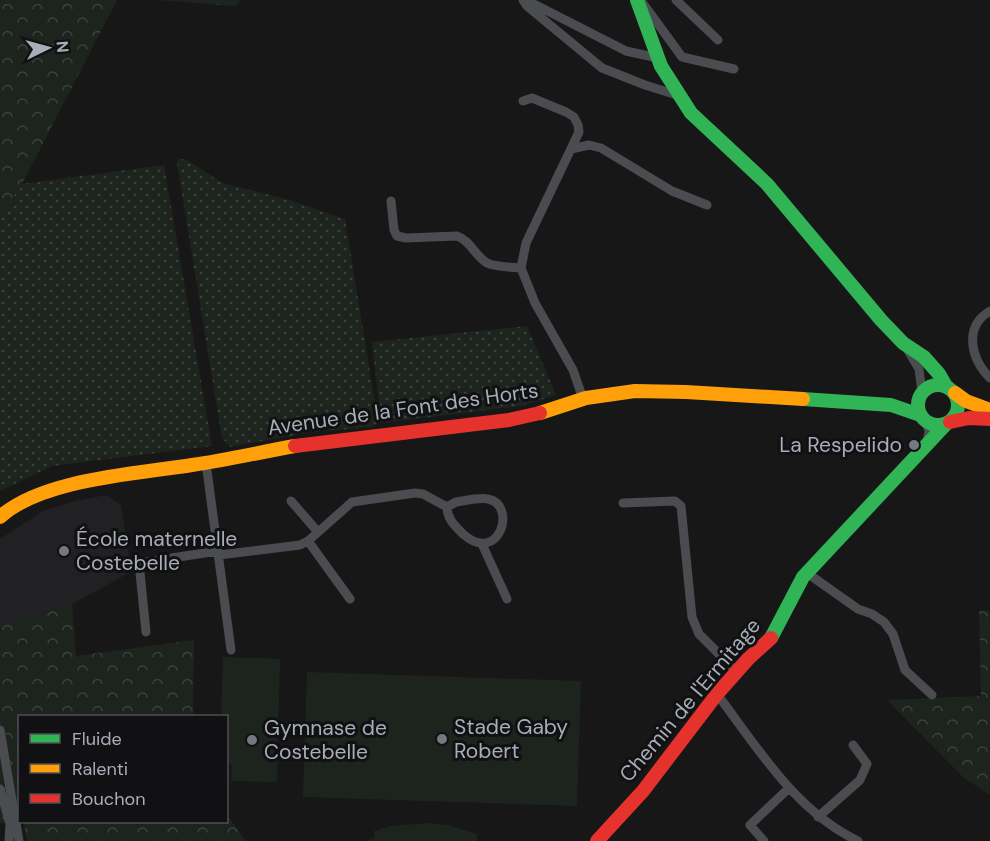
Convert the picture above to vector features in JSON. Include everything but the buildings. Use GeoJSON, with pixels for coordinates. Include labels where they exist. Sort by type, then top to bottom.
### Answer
{"type":"FeatureCollection","features":[{"type":"Feature","properties":{"kind":"main road"},"geometry":{"type":"LineString","coordinates":[[639,0],[658,58],[691,113],[767,184],[880,320],[903,343],[924,357],[939,374],[951,390],[958,409],[949,422]]}},
{"type":"Feature","properties":{"kind":"main road"},"geometry":{"type":"LineString","coordinates":[[990,410],[966,401],[951,390],[933,385],[922,392],[917,407],[923,419],[934,425],[969,418],[990,419]]}},
{"type":"Feature","properties":{"kind":"main road","name":"Avenue de la Font des Horts"},"geometry":{"type":"LineString","coordinates":[[0,517],[26,499],[66,487],[315,442],[509,420],[609,394],[662,391],[891,405],[923,419]]}},
{"type":"Feature","properties":{"kind":"main road","name":"Avenue de la Font des Horts"},"geometry":{"type":"LineString","coordinates":[[891,405],[922,392]]}},
{"type":"Feature","properties":{"kind":"main road","name":"Chemin de l'Ermitage"},"geometry":{"type":"LineString","coordinates":[[597,841],[644,791],[717,694],[770,639],[807,573],[949,422]]}},
{"type":"Feature","properties":{"kind":"street"},"geometry":{"type":"LineString","coordinates":[[525,0],[626,51],[658,58]]}},
{"type":"Feature","properties":{"kind":"street"},"geometry":{"type":"LineString","coordinates":[[525,0],[527,6],[602,68],[680,96]]}},
{"type":"Feature","properties":{"kind":"street"},"geometry":{"type":"LineString","coordinates":[[639,0],[682,57],[734,69]]}},
{"type":"Feature","properties":{"kind":"street"},"geometry":{"type":"LineString","coordinates":[[676,0],[718,40]]}},
{"type":"Feature","properties":{"kind":"street"},"geometry":{"type":"LineString","coordinates":[[523,101],[532,98],[566,112],[574,117],[578,125],[579,132],[526,243],[521,268],[535,303],[573,369],[583,399]]}},
{"type":"Feature","properties":{"kind":"street"},"geometry":{"type":"LineString","coordinates":[[571,149],[589,145],[601,148],[672,191],[707,205]]}},
{"type":"Feature","properties":{"kind":"street"},"geometry":{"type":"LineString","coordinates":[[391,201],[394,230],[397,236],[406,238],[457,236],[464,238],[488,264],[521,268]]}},
{"type":"Feature","properties":{"kind":"street"},"geometry":{"type":"LineString","coordinates":[[990,311],[977,322],[972,337],[978,363],[990,378]]}},
{"type":"Feature","properties":{"kind":"street"},"geometry":{"type":"LineString","coordinates":[[903,343],[919,369],[922,392]]}},
{"type":"Feature","properties":{"kind":"street"},"geometry":{"type":"LineString","coordinates":[[923,419],[929,431],[926,445]]}},
{"type":"Feature","properties":{"kind":"street"},"geometry":{"type":"LineString","coordinates":[[206,463],[231,650]]}},
{"type":"Feature","properties":{"kind":"street"},"geometry":{"type":"LineString","coordinates":[[146,632],[139,563],[300,545],[308,541],[352,502],[415,493],[423,494],[447,507]]}},
{"type":"Feature","properties":{"kind":"street"},"geometry":{"type":"LineString","coordinates":[[489,499],[498,505],[503,517],[502,529],[494,540],[482,544],[471,541],[455,526],[447,514],[447,507],[456,502],[489,499]]}},
{"type":"Feature","properties":{"kind":"street"},"geometry":{"type":"LineString","coordinates":[[291,501],[318,532]]}},
{"type":"Feature","properties":{"kind":"street"},"geometry":{"type":"LineString","coordinates":[[623,503],[675,501],[681,506],[692,618],[699,634],[737,672]]}},
{"type":"Feature","properties":{"kind":"street"},"geometry":{"type":"LineString","coordinates":[[308,541],[350,599]]}},
{"type":"Feature","properties":{"kind":"street"},"geometry":{"type":"LineString","coordinates":[[482,544],[507,598]]}},
{"type":"Feature","properties":{"kind":"street"},"geometry":{"type":"LineString","coordinates":[[807,573],[858,609],[884,622],[893,634],[905,670],[932,695]]}},
{"type":"Feature","properties":{"kind":"street"},"geometry":{"type":"LineString","coordinates":[[717,694],[789,788],[838,836],[858,841]]}},
{"type":"Feature","properties":{"kind":"street"},"geometry":{"type":"LineString","coordinates":[[0,730],[19,841]]}},
{"type":"Feature","properties":{"kind":"street"},"geometry":{"type":"LineString","coordinates":[[818,817],[860,780],[867,764],[853,745]]}},
{"type":"Feature","properties":{"kind":"street"},"geometry":{"type":"LineString","coordinates":[[764,841],[750,825],[789,788]]}},
{"type":"Feature","properties":{"kind":"street"},"geometry":{"type":"LineString","coordinates":[[0,789],[10,824],[9,841]]}},
{"type":"Feature","properties":{"kind":"shaded area","name":"École maternelle Costebelle"},"geometry":{"type":"Polygon","coordinates":[[[106,495],[121,505],[131,570],[72,604],[0,627],[0,539],[43,511],[75,501],[106,495]]]}},
{"type":"Feature","properties":{"kind":"green space"},"geometry":{"type":"Polygon","coordinates":[[[0,0],[117,0],[22,184],[0,215],[0,0]]]}},
{"type":"Feature","properties":{"kind":"green space"},"geometry":{"type":"Polygon","coordinates":[[[158,0],[240,0],[236,6],[158,0]]]}},
{"type":"Feature","properties":{"kind":"green space"},"geometry":{"type":"Polygon","coordinates":[[[178,158],[189,161],[222,183],[286,199],[345,219],[378,422],[373,427],[312,432],[230,447],[222,438],[178,158]]]}},
{"type":"Feature","properties":{"kind":"green space"},"geometry":{"type":"Polygon","coordinates":[[[164,165],[212,446],[52,466],[0,491],[0,215],[22,184],[164,165]]]}},
{"type":"Feature","properties":{"kind":"green space"},"geometry":{"type":"Polygon","coordinates":[[[527,326],[556,395],[521,406],[381,423],[372,342],[527,326]]]}},
{"type":"Feature","properties":{"kind":"green space"},"geometry":{"type":"Polygon","coordinates":[[[72,604],[76,656],[194,640],[193,715],[18,715],[18,823],[0,823],[0,627],[72,604]]]}},
{"type":"Feature","properties":{"kind":"green space"},"geometry":{"type":"Polygon","coordinates":[[[979,610],[990,611],[990,795],[963,777],[887,700],[981,696],[979,610]]]}},
{"type":"Feature","properties":{"kind":"green space","name":"Gymnase de Costebelle"},"geometry":{"type":"Polygon","coordinates":[[[223,657],[280,659],[277,782],[231,781],[232,764],[228,763],[228,715],[221,715],[223,657]]]}},
{"type":"Feature","properties":{"kind":"green space","name":"Stade Gaby Robert"},"geometry":{"type":"Polygon","coordinates":[[[307,672],[581,681],[577,806],[303,797],[307,672]]]}},
{"type":"Feature","properties":{"kind":"green space"},"geometry":{"type":"Polygon","coordinates":[[[228,816],[246,841],[27,841],[24,823],[228,823],[228,816]]]}},
{"type":"Feature","properties":{"kind":"green space"},"geometry":{"type":"Polygon","coordinates":[[[428,823],[447,825],[477,834],[477,841],[367,841],[374,838],[374,831],[390,826],[428,823]]]}},
{"type":"Feature","properties":{"kind":"traffic: fast"},"geometry":{"type":"LineString","coordinates":[[637,0],[661,66],[691,113],[767,184],[881,320],[903,343],[924,357],[946,386]]}},
{"type":"Feature","properties":{"kind":"traffic: fast"},"geometry":{"type":"LineString","coordinates":[[938,385],[946,386],[952,391],[957,397],[958,405],[957,413],[952,419],[946,424],[938,425],[930,424],[924,419],[919,413],[918,405],[919,397],[924,391],[930,386],[938,385]]}},
{"type":"Feature","properties":{"kind":"traffic: fast"},"geometry":{"type":"LineString","coordinates":[[803,399],[891,405],[920,415]]}},
{"type":"Feature","properties":{"kind":"traffic: fast"},"geometry":{"type":"LineString","coordinates":[[771,638],[803,577],[947,423]]}},
{"type":"Feature","properties":{"kind":"traffic: slow"},"geometry":{"type":"LineString","coordinates":[[540,413],[586,398],[635,391],[803,399]]}},
{"type":"Feature","properties":{"kind":"traffic: slow"},"geometry":{"type":"LineString","coordinates":[[955,393],[966,401],[990,410]]}},
{"type":"Feature","properties":{"kind":"traffic: slow"},"geometry":{"type":"LineString","coordinates":[[0,517],[18,504],[64,486],[295,446]]}},
{"type":"Feature","properties":{"kind":"traffic: jam"},"geometry":{"type":"LineString","coordinates":[[295,446],[509,420],[540,413]]}},
{"type":"Feature","properties":{"kind":"traffic: jam"},"geometry":{"type":"LineString","coordinates":[[950,422],[969,418],[990,419]]}},
{"type":"Feature","properties":{"kind":"traffic: jam"},"geometry":{"type":"LineString","coordinates":[[597,841],[643,791],[717,694],[748,659],[771,638]]}},
{"type":"Feature","properties":{"kind":"place","name":"La Respelido"},"geometry":{"type":"Point","coordinates":[914,445]}},
{"type":"Feature","properties":{"kind":"place","name":"École maternelle Costebelle"},"geometry":{"type":"Point","coordinates":[64,551]}},
{"type":"Feature","properties":{"kind":"place","name":"Stade Gaby Robert"},"geometry":{"type":"Point","coordinates":[442,739]}},
{"type":"Feature","properties":{"kind":"place","name":"Gymnase de Costebelle"},"geometry":{"type":"Point","coordinates":[252,740]}}]}
